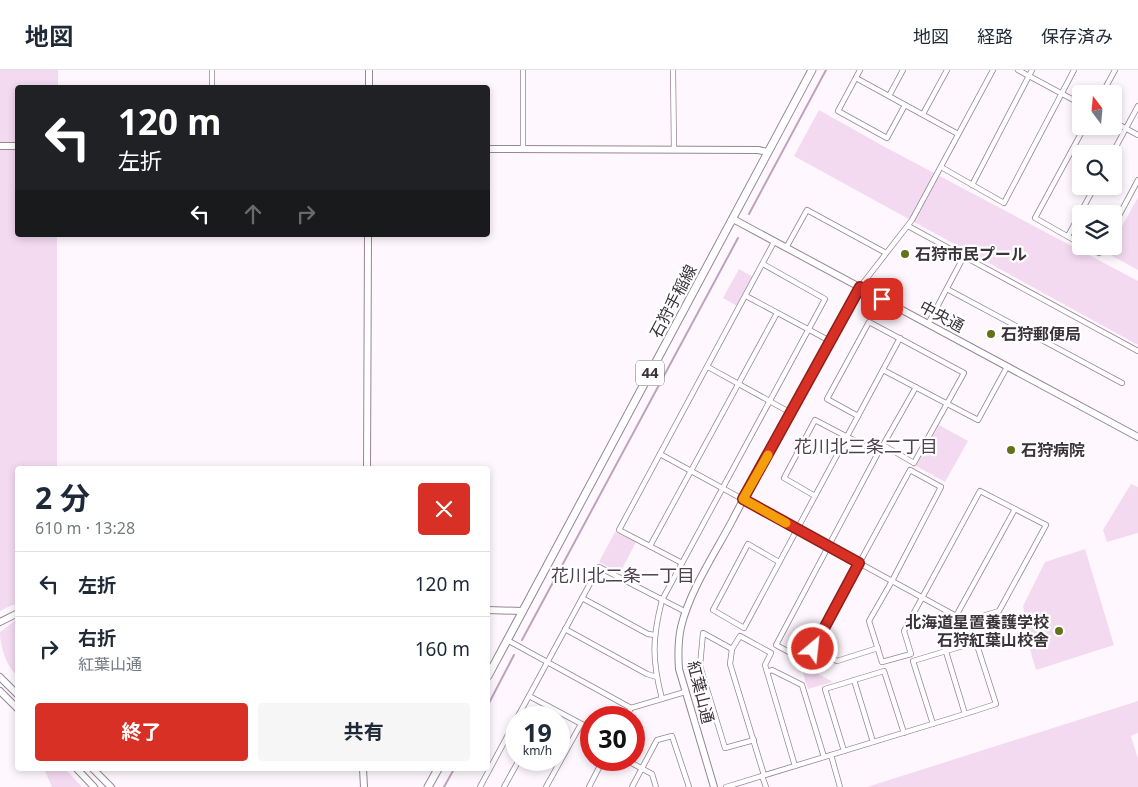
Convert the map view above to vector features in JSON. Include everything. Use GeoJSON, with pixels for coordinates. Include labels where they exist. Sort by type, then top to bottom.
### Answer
{"type":"FeatureCollection","features":[{"type":"Feature","properties":{"kind":"main road","name":"石狩手稲線"},"geometry":{"type":"LineString","coordinates":[[490,672],[812,70]]}},
{"type":"Feature","properties":{"kind":"main road"},"geometry":{"type":"LineString","coordinates":[[428,787],[437,771]]}},
{"type":"Feature","properties":{"kind":"street"},"geometry":{"type":"LineString","coordinates":[[212,70],[212,85]]}},
{"type":"Feature","properties":{"kind":"street"},"geometry":{"type":"LineString","coordinates":[[369,70],[369,85]]}},
{"type":"Feature","properties":{"kind":"street"},"geometry":{"type":"LineString","coordinates":[[523,70],[523,149]]}},
{"type":"Feature","properties":{"kind":"street"},"geometry":{"type":"LineString","coordinates":[[673,70],[674,150]]}},
{"type":"Feature","properties":{"kind":"street"},"geometry":{"type":"LineString","coordinates":[[860,70],[838,111],[887,138],[905,104]]}},
{"type":"Feature","properties":{"kind":"street"},"geometry":{"type":"LineString","coordinates":[[888,96],[903,70]]}},
{"type":"Feature","properties":{"kind":"street"},"geometry":{"type":"LineString","coordinates":[[923,114],[947,70]]}},
{"type":"Feature","properties":{"kind":"street"},"geometry":{"type":"LineString","coordinates":[[860,287],[908,226],[993,70]]}},
{"type":"Feature","properties":{"kind":"street"},"geometry":{"type":"LineString","coordinates":[[1018,70],[1072,99]]}},
{"type":"Feature","properties":{"kind":"street"},"geometry":{"type":"LineString","coordinates":[[972,185],[1032,70]]}},
{"type":"Feature","properties":{"kind":"street"},"geometry":{"type":"LineString","coordinates":[[941,167],[1004,203],[1074,70]]}},
{"type":"Feature","properties":{"kind":"street"},"geometry":{"type":"LineString","coordinates":[[1107,85],[1115,70]]}},
{"type":"Feature","properties":{"kind":"street"},"geometry":{"type":"LineString","coordinates":[[856,78],[958,134]]}},
{"type":"Feature","properties":{"kind":"street"},"geometry":{"type":"LineString","coordinates":[[1117,145],[1138,106]]}},
{"type":"Feature","properties":{"kind":"street"},"geometry":{"type":"LineString","coordinates":[[1122,126],[1138,135]]}},
{"type":"Feature","properties":{"kind":"street"},"geometry":{"type":"LineString","coordinates":[[1072,238],[1035,218],[1080,135]]}},
{"type":"Feature","properties":{"kind":"street"},"geometry":{"type":"LineString","coordinates":[[0,146],[15,146]]}},
{"type":"Feature","properties":{"kind":"street"},"geometry":{"type":"LineString","coordinates":[[490,149],[758,150],[768,152]]}},
{"type":"Feature","properties":{"kind":"street"},"geometry":{"type":"LineString","coordinates":[[1122,210],[1138,180]]}},
{"type":"Feature","properties":{"kind":"street"},"geometry":{"type":"LineString","coordinates":[[1068,236],[1090,195]]}},
{"type":"Feature","properties":{"kind":"street"},"geometry":{"type":"LineString","coordinates":[[786,248],[807,210],[886,253]]}},
{"type":"Feature","properties":{"kind":"street","name":"中央通"},"geometry":{"type":"LineString","coordinates":[[733,219],[1138,437]]}},
{"type":"Feature","properties":{"kind":"street"},"geometry":{"type":"LineString","coordinates":[[908,226],[1138,351]]}},
{"type":"Feature","properties":{"kind":"street"},"geometry":{"type":"LineString","coordinates":[[366,466],[368,237]]}},
{"type":"Feature","properties":{"kind":"street"},"geometry":{"type":"LineString","coordinates":[[682,563],[619,530],[774,242]]}},
{"type":"Feature","properties":{"kind":"street"},"geometry":{"type":"LineString","coordinates":[[928,324],[964,256]]}},
{"type":"Feature","properties":{"kind":"street"},"geometry":{"type":"LineString","coordinates":[[662,699],[654,658],[655,636],[662,600],[825,299],[763,264]]}},
{"type":"Feature","properties":{"kind":"street","name":"紅葉山通"},"geometry":{"type":"LineString","coordinates":[[714,787],[679,669],[678,653],[681,628],[694,593],[743,499],[860,287]]}},
{"type":"Feature","properties":{"kind":"street"},"geometry":{"type":"LineString","coordinates":[[946,289],[1122,383]]}},
{"type":"Feature","properties":{"kind":"street"},"geometry":{"type":"LineString","coordinates":[[746,296],[830,341]]}},
{"type":"Feature","properties":{"kind":"street"},"geometry":{"type":"LineString","coordinates":[[650,546],[776,313]]}},
{"type":"Feature","properties":{"kind":"street"},"geometry":{"type":"LineString","coordinates":[[858,416],[827,399],[869,322],[964,373],[914,463],[883,445],[916,387]]}},
{"type":"Feature","properties":{"kind":"street"},"geometry":{"type":"LineString","coordinates":[[779,562],[748,544],[713,610],[744,628],[900,338]]}},
{"type":"Feature","properties":{"kind":"street"},"geometry":{"type":"LineString","coordinates":[[883,370],[978,420],[1007,366]]}},
{"type":"Feature","properties":{"kind":"street"},"geometry":{"type":"LineString","coordinates":[[708,367],[791,413]]}},
{"type":"Feature","properties":{"kind":"street"},"geometry":{"type":"LineString","coordinates":[[660,454],[829,546],[859,563],[892,581],[923,598],[966,621],[999,611],[1046,525],[980,492],[923,598],[904,631],[911,654],[882,662],[868,621],[892,581],[941,487],[910,470],[859,563],[813,649],[806,661],[776,644],[829,546],[878,452],[815,420],[784,478],[815,496]]}},
{"type":"Feature","properties":{"kind":"street"},"geometry":{"type":"LineString","coordinates":[[965,714],[942,642],[1014,509]]}},
{"type":"Feature","properties":{"kind":"street"},"geometry":{"type":"LineString","coordinates":[[524,706],[599,567],[686,612]]}},
{"type":"Feature","properties":{"kind":"street"},"geometry":{"type":"LineString","coordinates":[[582,598],[655,636]]}},
{"type":"Feature","properties":{"kind":"street"},"geometry":{"type":"LineString","coordinates":[[490,610],[522,611]]}},
{"type":"Feature","properties":{"kind":"street"},"geometry":{"type":"LineString","coordinates":[[0,622],[15,614]]}},
{"type":"Feature","properties":{"kind":"street"},"geometry":{"type":"LineString","coordinates":[[565,630],[647,674],[657,677]]}},
{"type":"Feature","properties":{"kind":"street"},"geometry":{"type":"LineString","coordinates":[[732,649],[703,633],[700,666],[725,748],[754,740]]}},
{"type":"Feature","properties":{"kind":"street"},"geometry":{"type":"LineString","coordinates":[[766,787],[754,740],[730,664],[732,649],[740,636],[771,652],[765,665],[766,672],[795,766]]}},
{"type":"Feature","properties":{"kind":"street"},"geometry":{"type":"LineString","coordinates":[[506,640],[627,706]]}},
{"type":"Feature","properties":{"kind":"street"},"geometry":{"type":"LineString","coordinates":[[726,787],[904,733],[933,724],[965,714],[996,704],[976,642],[914,661],[933,724]]}},
{"type":"Feature","properties":{"kind":"street"},"geometry":{"type":"LineString","coordinates":[[813,649],[837,662],[878,648]]}},
{"type":"Feature","properties":{"kind":"street"},"geometry":{"type":"LineString","coordinates":[[766,672],[772,670],[802,686],[824,757]]}},
{"type":"Feature","properties":{"kind":"street"},"geometry":{"type":"LineString","coordinates":[[844,751],[825,689],[884,671],[904,733]]}},
{"type":"Feature","properties":{"kind":"street"},"geometry":{"type":"LineString","coordinates":[[0,678],[15,692]]}},
{"type":"Feature","properties":{"kind":"street"},"geometry":{"type":"LineString","coordinates":[[854,680],[873,742]]}},
{"type":"Feature","properties":{"kind":"street"},"geometry":{"type":"LineString","coordinates":[[0,691],[15,706]]}},
{"type":"Feature","properties":{"kind":"street"},"geometry":{"type":"LineString","coordinates":[[638,706],[685,692]]}},
{"type":"Feature","properties":{"kind":"street"},"geometry":{"type":"LineString","coordinates":[[529,696],[548,706]]}},
{"type":"Feature","properties":{"kind":"street"},"geometry":{"type":"LineString","coordinates":[[546,787],[580,726]]}},
{"type":"Feature","properties":{"kind":"street"},"geometry":{"type":"LineString","coordinates":[[645,762],[657,740],[672,736],[689,787]]}},
{"type":"Feature","properties":{"kind":"street"},"geometry":{"type":"LineString","coordinates":[[490,769],[505,741]]}},
{"type":"Feature","properties":{"kind":"street"},"geometry":{"type":"LineString","coordinates":[[831,755],[840,787]]}},
{"type":"Feature","properties":{"kind":"street"},"geometry":{"type":"LineString","coordinates":[[645,770],[652,774],[656,787]]}},
{"type":"Feature","properties":{"kind":"street"},"geometry":{"type":"LineString","coordinates":[[78,771],[94,787]]}},
{"type":"Feature","properties":{"kind":"street"},"geometry":{"type":"LineString","coordinates":[[95,771],[111,787]]}},
{"type":"Feature","properties":{"kind":"street"},"geometry":{"type":"LineString","coordinates":[[364,771],[364,787]]}},
{"type":"Feature","properties":{"kind":"street"},"geometry":{"type":"LineString","coordinates":[[480,787],[489,771]]}},
{"type":"Feature","properties":{"kind":"street"},"geometry":{"type":"LineString","coordinates":[[504,787],[513,771]]}},
{"type":"Feature","properties":{"kind":"street"},"geometry":{"type":"LineString","coordinates":[[589,787],[597,771]]}},
{"type":"Feature","properties":{"kind":"street"},"geometry":{"type":"LineString","coordinates":[[632,787],[640,771]]}},
{"type":"Feature","properties":{"kind":"shaded area"},"geometry":{"type":"Polygon","coordinates":[[[0,70],[58,70],[58,85],[15,85],[15,237],[57,237],[57,466],[15,466],[15,605],[0,611],[0,70]]]}},
{"type":"Feature","properties":{"kind":"shaded area"},"geometry":{"type":"Polygon","coordinates":[[[819,110],[1072,246],[1072,255],[1089,255],[1138,281],[1138,345],[794,156],[819,110]]]}},
{"type":"Feature","properties":{"kind":"shaded area"},"geometry":{"type":"Polygon","coordinates":[[[1138,197],[1138,270],[1111,255],[1122,255],[1122,226],[1138,197]]]}},
{"type":"Feature","properties":{"kind":"shaded area"},"geometry":{"type":"Polygon","coordinates":[[[739,269],[753,277],[737,306],[723,298],[739,269]]]}},
{"type":"Feature","properties":{"kind":"shaded area"},"geometry":{"type":"Polygon","coordinates":[[[939,425],[968,441],[945,482],[916,466],[939,425]]]}},
{"type":"Feature","properties":{"kind":"shaded area"},"geometry":{"type":"Polygon","coordinates":[[[1131,484],[1138,487],[1138,533],[1107,542],[1103,530],[1131,484]]]}},
{"type":"Feature","properties":{"kind":"shaded area"},"geometry":{"type":"Polygon","coordinates":[[[615,532],[636,542],[620,573],[599,562],[615,532]]]}},
{"type":"Feature","properties":{"kind":"shaded area"},"geometry":{"type":"Polygon","coordinates":[[[1085,549],[1114,645],[1036,670],[1021,618],[1024,612],[1023,606],[1045,562],[1085,549]]]}},
{"type":"Feature","properties":{"kind":"shaded area"},"geometry":{"type":"Polygon","coordinates":[[[15,621],[15,673],[4,656],[0,632],[15,621]]]}},
{"type":"Feature","properties":{"kind":"shaded area"},"geometry":{"type":"Polygon","coordinates":[[[800,664],[833,682],[808,689],[800,664]]]}},
{"type":"Feature","properties":{"kind":"shaded area"},"geometry":{"type":"Polygon","coordinates":[[[1138,701],[1138,733],[1131,736],[1138,759],[1138,787],[867,787],[1138,701]]]}},
{"type":"Feature","properties":{"kind":"shaded area"},"geometry":{"type":"Polygon","coordinates":[[[45,771],[67,771],[82,787],[52,787],[45,771]]]}},
{"type":"Feature","properties":{"kind":"waterway"},"geometry":{"type":"LineString","coordinates":[[749,214],[826,70]]}},
{"type":"Feature","properties":{"kind":"waterway"},"geometry":{"type":"LineString","coordinates":[[522,640],[738,238]]}},
{"type":"Feature","properties":{"kind":"waterway"},"geometry":{"type":"LineString","coordinates":[[490,701],[514,655]]}},
{"type":"Feature","properties":{"kind":"waterway"},"geometry":{"type":"LineString","coordinates":[[444,787],[453,771]]}},
{"type":"Feature","properties":{"kind":"slow traffic"},"geometry":{"type":"LineString","coordinates":[[768,455],[743,499],[786,523]]}},
{"type":"Feature","properties":{"kind":"place","name":"石狩市民プール"},"geometry":{"type":"Point","coordinates":[905,254]}},
{"type":"Feature","properties":{"kind":"place","name":"石狩郵便局"},"geometry":{"type":"Point","coordinates":[991,334]}},
{"type":"Feature","properties":{"kind":"place","name":"石狩病院"},"geometry":{"type":"Point","coordinates":[1011,450]}},
{"type":"Feature","properties":{"kind":"place","name":"北海道星置養護学校 石狩紅葉山校舎"},"geometry":{"type":"Point","coordinates":[1059,631]}},
{"type":"Feature","properties":{"kind":"district","name":"花川北三条二丁目"},"geometry":{"type":"Point","coordinates":[866,447]}},
{"type":"Feature","properties":{"kind":"district","name":"花川北二条一丁目"},"geometry":{"type":"Point","coordinates":[623,576]}},
{"type":"Feature","properties":{"kind":"route"},"geometry":{"type":"LineString","coordinates":[[813,649],[859,563],[743,499],[860,287],[882,299]]}}]}
